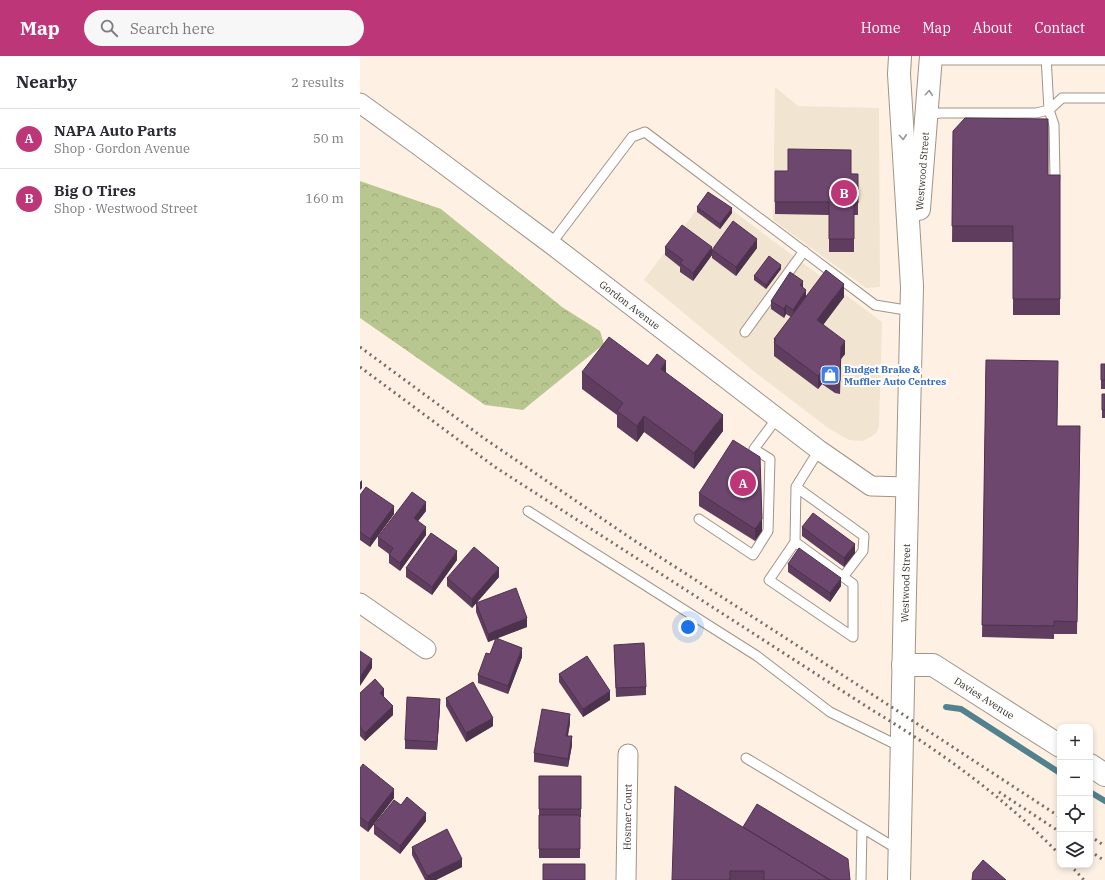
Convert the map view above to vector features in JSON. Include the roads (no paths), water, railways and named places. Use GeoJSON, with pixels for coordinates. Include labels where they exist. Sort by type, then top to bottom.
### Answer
{"type":"FeatureCollection","features":[{"type":"Feature","properties":{"kind":"main road","name":"Westwood Street"},"geometry":{"type":"LineString","coordinates":[[899,880],[912,312],[912,286],[900,56]]}},
{"type":"Feature","properties":{"kind":"main road","name":"Westwood Street"},"geometry":{"type":"LineString","coordinates":[[912,286],[931,58]]}},
{"type":"Feature","properties":{"kind":"main road","name":"Davies Avenue"},"geometry":{"type":"LineString","coordinates":[[903,665],[933,665],[1057,744]]}},
{"type":"Feature","properties":{"kind":"main road"},"geometry":{"type":"LineString","coordinates":[[1093,767],[1105,775]]}},
{"type":"Feature","properties":{"kind":"street","name":"Gordon Avenue"},"geometry":{"type":"LineString","coordinates":[[360,103],[551,244],[819,450],[871,486],[907,487]]}},
{"type":"Feature","properties":{"kind":"street"},"geometry":{"type":"LineString","coordinates":[[360,604],[426,650]]}},
{"type":"Feature","properties":{"kind":"street","name":"Hosmer Court"},"geometry":{"type":"LineString","coordinates":[[626,880],[628,754]]}},
{"type":"Feature","properties":{"kind":"lane"},"geometry":{"type":"LineString","coordinates":[[931,58],[1046,58],[1105,60]]}},
{"type":"Feature","properties":{"kind":"lane"},"geometry":{"type":"LineString","coordinates":[[1046,58],[1049,110],[1054,125],[1055,178]]}},
{"type":"Feature","properties":{"kind":"lane"},"geometry":{"type":"LineString","coordinates":[[927,115],[940,113],[1036,113],[1049,110],[1062,98],[1105,98]]}},
{"type":"Feature","properties":{"kind":"lane"},"geometry":{"type":"LineString","coordinates":[[551,244],[632,137],[645,132],[875,305],[912,312]]}},
{"type":"Feature","properties":{"kind":"lane"},"geometry":{"type":"LineString","coordinates":[[745,332],[804,251]]}},
{"type":"Feature","properties":{"kind":"lane"},"geometry":{"type":"LineString","coordinates":[[699,519],[753,555],[768,531],[770,459],[754,449],[777,418]]}},
{"type":"Feature","properties":{"kind":"lane"},"geometry":{"type":"LineString","coordinates":[[795,542],[853,584],[853,636],[769,580],[795,542],[796,487],[819,450]]}},
{"type":"Feature","properties":{"kind":"lane"},"geometry":{"type":"LineString","coordinates":[[796,487],[864,536],[863,551],[843,577]]}},
{"type":"Feature","properties":{"kind":"lane"},"geometry":{"type":"LineString","coordinates":[[528,511],[757,656],[830,712],[902,747]]}},
{"type":"Feature","properties":{"kind":"lane"},"geometry":{"type":"LineString","coordinates":[[746,758],[900,850]]}},
{"type":"Feature","properties":{"kind":"lane"},"geometry":{"type":"LineString","coordinates":[[861,880],[862,828]]}},
{"type":"Feature","properties":{"kind":"waterway"},"geometry":{"type":"LineString","coordinates":[[946,707],[961,709],[1057,771]]}},
{"type":"Feature","properties":{"kind":"waterway"},"geometry":{"type":"LineString","coordinates":[[1093,794],[1105,801]]}},
{"type":"Feature","properties":{"kind":"railway"},"geometry":{"type":"LineString","coordinates":[[360,347],[485,439],[632,539],[1057,815]]}},
{"type":"Feature","properties":{"kind":"railway"},"geometry":{"type":"LineString","coordinates":[[360,367],[495,467],[947,759],[994,794],[1057,852]]}},
{"type":"Feature","properties":{"kind":"railway"},"geometry":{"type":"LineString","coordinates":[[999,792],[1057,830]]}},
{"type":"Feature","properties":{"kind":"railway"},"geometry":{"type":"LineString","coordinates":[[1093,838],[1105,846]]}},
{"type":"Feature","properties":{"kind":"railway"},"geometry":{"type":"LineString","coordinates":[[1093,853],[1105,861]]}},
{"type":"Feature","properties":{"kind":"railway"},"geometry":{"type":"LineString","coordinates":[[1073,868],[1084,880]]}},
{"type":"Feature","properties":{"kind":"place","name":"Big O Tires"},"geometry":{"type":"Point","coordinates":[844,193]}},
{"type":"Feature","properties":{"kind":"place","name":"Budget Brake & Muffler Auto Centres"},"geometry":{"type":"Point","coordinates":[830,375]}},
{"type":"Feature","properties":{"kind":"place","name":"NAPA Auto Parts"},"geometry":{"type":"Point","coordinates":[743,483]}}]}
